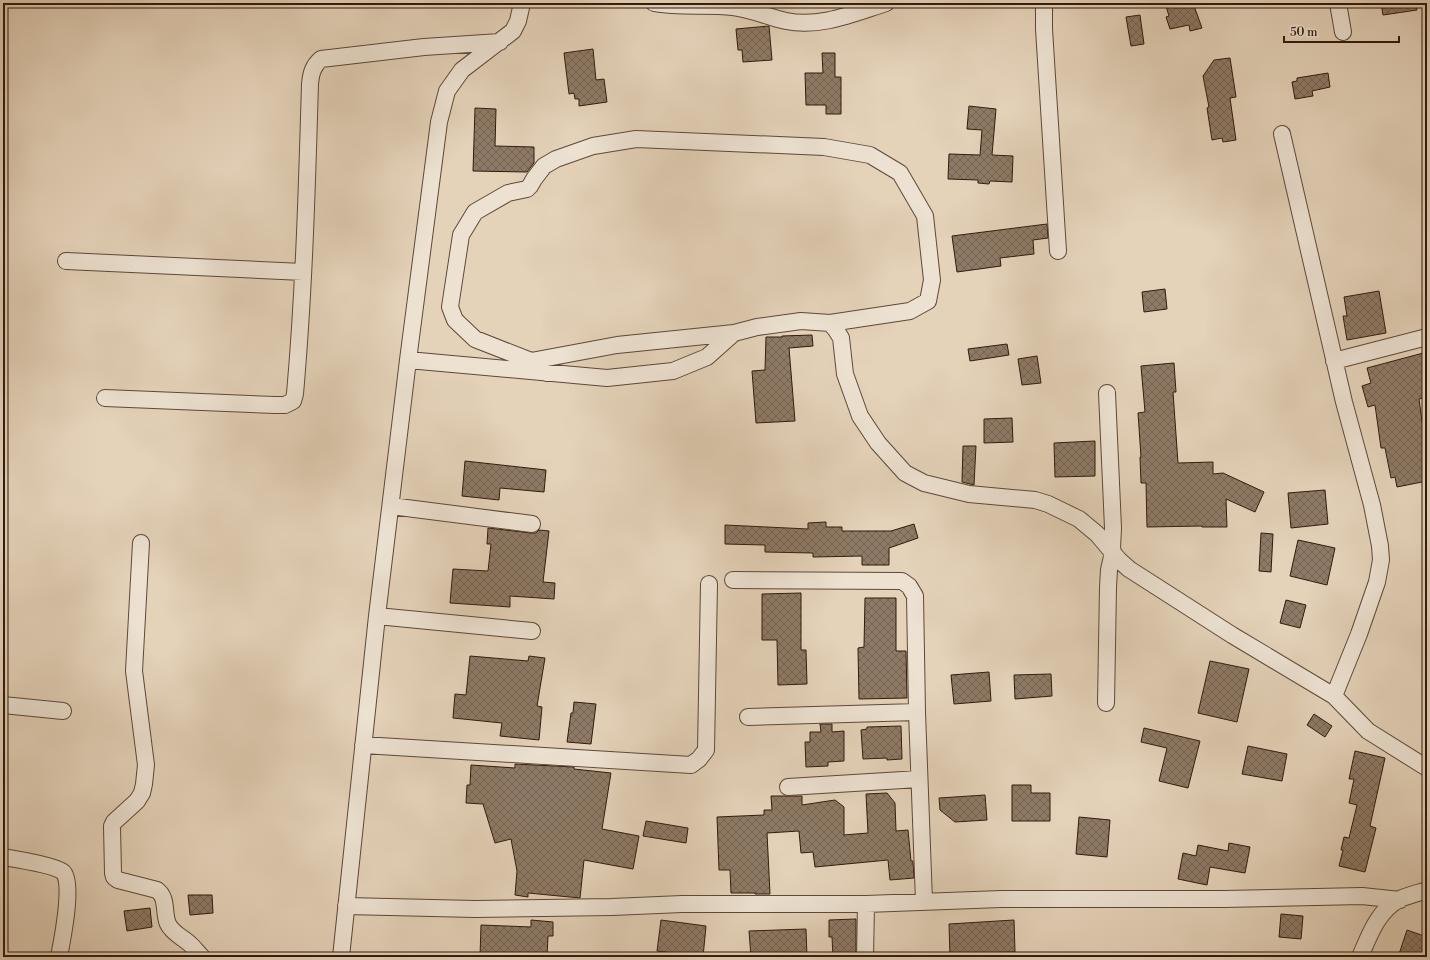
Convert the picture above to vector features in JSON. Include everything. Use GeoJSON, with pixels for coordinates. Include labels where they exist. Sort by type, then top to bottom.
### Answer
{"type":"FeatureCollection","features":[{"type":"Feature","properties":{"kind":"street"},"geometry":{"type":"LineString","coordinates":[[341,957],[377,616],[439,122],[447,91],[462,70],[513,31],[526,3]]}},
{"type":"Feature","properties":{"kind":"street"},"geometry":{"type":"LineString","coordinates":[[654,3],[733,7],[757,12],[786,21],[805,24],[853,15],[886,3]]}},
{"type":"Feature","properties":{"kind":"street"},"geometry":{"type":"LineString","coordinates":[[1044,3],[1044,29],[1058,251]]}},
{"type":"Feature","properties":{"kind":"street"},"geometry":{"type":"LineString","coordinates":[[1338,3],[1343,32]]}},
{"type":"Feature","properties":{"kind":"street"},"geometry":{"type":"LineString","coordinates":[[105,398],[275,405],[285,405],[292,401],[295,394],[299,344],[308,168],[310,84],[312,72],[316,63],[321,59],[424,47],[500,42]]}},
{"type":"Feature","properties":{"kind":"street"},"geometry":{"type":"LineString","coordinates":[[1282,134],[1334,361],[1372,505],[1380,546],[1381,560],[1377,582],[1367,614],[1334,696]]}},
{"type":"Feature","properties":{"kind":"street"},"geometry":{"type":"LineString","coordinates":[[531,361],[617,345],[734,333],[757,326],[801,321],[830,323],[910,310],[928,301],[932,280],[925,216],[900,173],[870,155],[824,147],[636,139],[593,146],[556,159],[544,166],[527,189],[508,193],[475,212],[461,235],[450,307],[455,320],[475,339],[531,361],[546,373]]}},
{"type":"Feature","properties":{"kind":"street"},"geometry":{"type":"LineString","coordinates":[[66,261],[303,272]]}},
{"type":"Feature","properties":{"kind":"street"},"geometry":{"type":"LineString","coordinates":[[830,323],[841,338],[845,374],[860,416],[878,443],[905,473],[924,483],[969,494],[1035,500],[1048,504],[1079,519],[1097,534],[1128,569],[1232,635],[1334,696],[1368,731],[1427,768]]}},
{"type":"Feature","properties":{"kind":"street"},"geometry":{"type":"LineString","coordinates":[[408,360],[607,378],[673,371],[707,357],[734,333]]}},
{"type":"Feature","properties":{"kind":"street"},"geometry":{"type":"LineString","coordinates":[[1334,361],[1427,337]]}},
{"type":"Feature","properties":{"kind":"street"},"geometry":{"type":"LineString","coordinates":[[1106,703],[1108,587],[1109,570],[1114,552],[1112,548],[1114,528],[1108,393]]}},
{"type":"Feature","properties":{"kind":"street"},"geometry":{"type":"LineString","coordinates":[[390,506],[532,524]]}},
{"type":"Feature","properties":{"kind":"street"},"geometry":{"type":"LineString","coordinates":[[141,543],[134,671],[146,765],[142,793],[137,801],[114,822],[112,826],[113,873],[114,877],[118,880],[160,892],[163,896],[165,916],[169,926],[191,945],[202,957]]}},
{"type":"Feature","properties":{"kind":"street"},"geometry":{"type":"LineString","coordinates":[[733,580],[902,581],[909,586],[915,596],[917,712],[924,901]]}},
{"type":"Feature","properties":{"kind":"street"},"geometry":{"type":"LineString","coordinates":[[364,745],[691,765],[699,759],[706,750],[709,584]]}},
{"type":"Feature","properties":{"kind":"street"},"geometry":{"type":"LineString","coordinates":[[377,616],[532,631]]}},
{"type":"Feature","properties":{"kind":"street"},"geometry":{"type":"LineString","coordinates":[[3,704],[63,711]]}},
{"type":"Feature","properties":{"kind":"street"},"geometry":{"type":"LineString","coordinates":[[748,717],[917,712]]}},
{"type":"Feature","properties":{"kind":"street"},"geometry":{"type":"LineString","coordinates":[[788,787],[919,779]]}},
{"type":"Feature","properties":{"kind":"street"},"geometry":{"type":"LineString","coordinates":[[3,857],[53,867],[63,871],[67,878],[68,891],[60,957]]}},
{"type":"Feature","properties":{"kind":"street"},"geometry":{"type":"LineString","coordinates":[[1360,957],[1379,918],[1387,908],[1400,900],[1427,890]]}},
{"type":"Feature","properties":{"kind":"street"},"geometry":{"type":"LineString","coordinates":[[346,906],[475,909],[612,907],[682,904],[866,904],[1001,899],[1224,899],[1362,896],[1400,900]]}},
{"type":"Feature","properties":{"kind":"street"},"geometry":{"type":"LineString","coordinates":[[865,957],[866,904]]}},
{"type":"Feature","properties":{"kind":"building"},"geometry":{"type":"Polygon","coordinates":[[[1165,3],[1193,3],[1202,28],[1190,31],[1189,25],[1170,29],[1166,17],[1169,16],[1165,3]]]}},
{"type":"Feature","properties":{"kind":"building"},"geometry":{"type":"Polygon","coordinates":[[[1381,3],[1416,3],[1417,10],[1383,15],[1381,3]]]}},
{"type":"Feature","properties":{"kind":"building"},"geometry":{"type":"Polygon","coordinates":[[[1140,15],[1144,44],[1131,46],[1126,17],[1140,15]]]}},
{"type":"Feature","properties":{"kind":"building"},"geometry":{"type":"Polygon","coordinates":[[[769,26],[772,60],[743,62],[742,50],[738,50],[736,29],[769,26]]]}},
{"type":"Feature","properties":{"kind":"building"},"geometry":{"type":"Polygon","coordinates":[[[593,49],[596,80],[604,79],[607,102],[579,106],[579,99],[575,99],[574,93],[569,94],[564,53],[593,49]]]}},
{"type":"Feature","properties":{"kind":"building"},"geometry":{"type":"Polygon","coordinates":[[[822,53],[835,53],[835,77],[841,77],[841,114],[826,114],[826,105],[806,105],[805,73],[823,73],[822,53]]]}},
{"type":"Feature","properties":{"kind":"building"},"geometry":{"type":"Polygon","coordinates":[[[1230,58],[1236,97],[1230,98],[1236,140],[1223,142],[1222,138],[1212,140],[1207,108],[1209,107],[1203,76],[1214,60],[1230,58]]]}},
{"type":"Feature","properties":{"kind":"building"},"geometry":{"type":"Polygon","coordinates":[[[1328,73],[1330,87],[1312,91],[1313,96],[1295,99],[1292,82],[1297,81],[1297,78],[1328,73]]]}},
{"type":"Feature","properties":{"kind":"building"},"geometry":{"type":"Polygon","coordinates":[[[969,106],[996,109],[992,155],[1013,156],[1012,182],[990,181],[989,184],[978,183],[978,180],[948,179],[949,154],[980,155],[982,130],[967,129],[969,106]]]}},
{"type":"Feature","properties":{"kind":"building"},"geometry":{"type":"Polygon","coordinates":[[[475,108],[496,109],[495,146],[534,147],[534,163],[527,172],[473,171],[475,108]]]}},
{"type":"Feature","properties":{"kind":"building"},"geometry":{"type":"Polygon","coordinates":[[[1047,224],[1048,238],[1033,240],[1034,254],[1000,258],[1001,266],[957,272],[952,236],[1047,224]]]}},
{"type":"Feature","properties":{"kind":"building"},"geometry":{"type":"Polygon","coordinates":[[[1165,289],[1167,309],[1144,312],[1142,292],[1165,289]]]}},
{"type":"Feature","properties":{"kind":"building"},"geometry":{"type":"Polygon","coordinates":[[[1379,291],[1386,333],[1347,340],[1343,316],[1347,316],[1344,297],[1379,291]]]}},
{"type":"Feature","properties":{"kind":"building"},"geometry":{"type":"Polygon","coordinates":[[[812,335],[813,346],[789,348],[795,421],[756,423],[752,371],[765,370],[766,337],[812,335]]]}},
{"type":"Feature","properties":{"kind":"building"},"geometry":{"type":"Polygon","coordinates":[[[1007,344],[1009,355],[970,361],[968,349],[1007,344]]]}},
{"type":"Feature","properties":{"kind":"building"},"geometry":{"type":"Polygon","coordinates":[[[1427,352],[1427,397],[1419,399],[1427,458],[1427,481],[1397,487],[1395,477],[1391,478],[1385,448],[1381,448],[1375,405],[1368,407],[1362,386],[1371,383],[1367,368],[1427,352]]]}},
{"type":"Feature","properties":{"kind":"building"},"geometry":{"type":"Polygon","coordinates":[[[1037,356],[1041,383],[1022,385],[1018,359],[1037,356]]]}},
{"type":"Feature","properties":{"kind":"building"},"geometry":{"type":"Polygon","coordinates":[[[1174,363],[1176,392],[1173,392],[1178,463],[1213,462],[1213,474],[1223,473],[1264,492],[1255,512],[1226,499],[1227,527],[1147,527],[1146,483],[1141,483],[1138,413],[1145,412],[1141,366],[1174,363]]]}},
{"type":"Feature","properties":{"kind":"building"},"geometry":{"type":"Polygon","coordinates":[[[1012,418],[1013,442],[984,443],[984,419],[1012,418]]]}},
{"type":"Feature","properties":{"kind":"building"},"geometry":{"type":"Polygon","coordinates":[[[1095,441],[1095,476],[1055,477],[1054,443],[1095,441]]]}},
{"type":"Feature","properties":{"kind":"building"},"geometry":{"type":"Polygon","coordinates":[[[963,446],[976,446],[974,485],[962,482],[963,446]]]}},
{"type":"Feature","properties":{"kind":"building"},"geometry":{"type":"Polygon","coordinates":[[[465,461],[546,470],[544,492],[500,488],[499,500],[462,496],[465,461]]]}},
{"type":"Feature","properties":{"kind":"building"},"geometry":{"type":"Polygon","coordinates":[[[1325,490],[1328,524],[1291,528],[1288,493],[1325,490]]]}},
{"type":"Feature","properties":{"kind":"building"},"geometry":{"type":"Polygon","coordinates":[[[826,522],[826,527],[842,527],[842,531],[891,531],[914,524],[918,538],[889,548],[889,565],[862,565],[862,556],[813,557],[813,553],[765,552],[765,545],[725,544],[725,525],[808,529],[808,523],[826,522]]]}},
{"type":"Feature","properties":{"kind":"building"},"geometry":{"type":"Polygon","coordinates":[[[488,528],[531,533],[536,533],[539,530],[549,531],[543,582],[555,583],[554,599],[510,596],[510,607],[450,603],[453,569],[488,571],[491,544],[487,544],[488,528]]]}},
{"type":"Feature","properties":{"kind":"building"},"geometry":{"type":"Polygon","coordinates":[[[1261,533],[1273,534],[1271,572],[1259,571],[1261,533]]]}},
{"type":"Feature","properties":{"kind":"building"},"geometry":{"type":"Polygon","coordinates":[[[1298,540],[1335,548],[1327,585],[1290,576],[1298,540]]]}},
{"type":"Feature","properties":{"kind":"building"},"geometry":{"type":"Polygon","coordinates":[[[801,593],[801,650],[806,650],[807,684],[778,685],[777,640],[762,640],[762,594],[801,593]]]}},
{"type":"Feature","properties":{"kind":"building"},"geometry":{"type":"Polygon","coordinates":[[[865,598],[896,598],[896,651],[906,651],[907,698],[859,699],[858,648],[864,647],[865,598]]]}},
{"type":"Feature","properties":{"kind":"building"},"geometry":{"type":"Polygon","coordinates":[[[1286,600],[1306,605],[1300,628],[1280,623],[1286,600]]]}},
{"type":"Feature","properties":{"kind":"building"},"geometry":{"type":"Polygon","coordinates":[[[470,656],[528,661],[529,656],[545,658],[537,706],[542,707],[539,740],[500,736],[502,723],[453,718],[455,694],[466,695],[470,656]]]}},
{"type":"Feature","properties":{"kind":"building"},"geometry":{"type":"Polygon","coordinates":[[[1210,661],[1249,669],[1237,722],[1198,713],[1210,661]]]}},
{"type":"Feature","properties":{"kind":"building"},"geometry":{"type":"Polygon","coordinates":[[[989,672],[991,701],[954,704],[951,675],[989,672]]]}},
{"type":"Feature","properties":{"kind":"building"},"geometry":{"type":"Polygon","coordinates":[[[1051,674],[1052,696],[1015,699],[1014,675],[1051,674]]]}},
{"type":"Feature","properties":{"kind":"building"},"geometry":{"type":"Polygon","coordinates":[[[574,702],[596,704],[591,744],[567,742],[574,702]]]}},
{"type":"Feature","properties":{"kind":"building"},"geometry":{"type":"Polygon","coordinates":[[[1314,714],[1332,726],[1325,737],[1307,725],[1314,714]]]}},
{"type":"Feature","properties":{"kind":"building"},"geometry":{"type":"Polygon","coordinates":[[[820,724],[832,724],[832,732],[844,731],[844,761],[828,762],[828,766],[806,767],[805,742],[810,742],[810,732],[821,732],[820,724]]]}},
{"type":"Feature","properties":{"kind":"building"},"geometry":{"type":"Polygon","coordinates":[[[901,726],[902,759],[863,759],[861,730],[867,729],[867,727],[901,726]]]}},
{"type":"Feature","properties":{"kind":"building"},"geometry":{"type":"Polygon","coordinates":[[[1144,728],[1200,741],[1188,788],[1159,781],[1167,748],[1141,742],[1144,728]]]}},
{"type":"Feature","properties":{"kind":"building"},"geometry":{"type":"Polygon","coordinates":[[[1248,746],[1287,754],[1282,781],[1242,774],[1248,746]]]}},
{"type":"Feature","properties":{"kind":"building"},"geometry":{"type":"Polygon","coordinates":[[[1355,751],[1385,758],[1370,826],[1376,828],[1365,872],[1339,866],[1343,850],[1341,850],[1344,837],[1349,838],[1357,805],[1349,803],[1354,779],[1349,779],[1355,751]]]}},
{"type":"Feature","properties":{"kind":"building"},"geometry":{"type":"Polygon","coordinates":[[[515,764],[574,767],[574,769],[611,773],[602,829],[639,836],[633,869],[584,860],[580,898],[528,893],[528,897],[515,895],[517,871],[511,839],[495,843],[483,804],[466,803],[467,785],[470,785],[471,765],[515,768],[515,764]]]}},
{"type":"Feature","properties":{"kind":"building"},"geometry":{"type":"Polygon","coordinates":[[[1012,785],[1031,785],[1031,793],[1050,793],[1050,821],[1012,821],[1012,785]]]}},
{"type":"Feature","properties":{"kind":"building"},"geometry":{"type":"Polygon","coordinates":[[[887,793],[895,803],[896,831],[908,830],[914,878],[890,880],[888,860],[815,867],[813,852],[801,853],[799,831],[767,833],[770,894],[731,893],[730,870],[719,870],[717,817],[764,815],[764,810],[772,810],[771,796],[802,796],[802,805],[835,800],[844,807],[844,835],[868,833],[866,794],[887,793]]]}},
{"type":"Feature","properties":{"kind":"building"},"geometry":{"type":"Polygon","coordinates":[[[985,795],[987,820],[955,822],[940,810],[939,798],[985,795]]]}},
{"type":"Feature","properties":{"kind":"building"},"geometry":{"type":"Polygon","coordinates":[[[1079,817],[1110,820],[1107,857],[1076,854],[1079,817]]]}},
{"type":"Feature","properties":{"kind":"building"},"geometry":{"type":"Polygon","coordinates":[[[646,821],[688,828],[686,843],[643,836],[646,821]]]}},
{"type":"Feature","properties":{"kind":"building"},"geometry":{"type":"Polygon","coordinates":[[[1229,843],[1250,847],[1245,873],[1210,867],[1207,885],[1178,879],[1183,853],[1196,856],[1198,845],[1228,851],[1229,843]]]}},
{"type":"Feature","properties":{"kind":"building"},"geometry":{"type":"Polygon","coordinates":[[[188,895],[212,895],[213,913],[190,915],[188,895]]]}},
{"type":"Feature","properties":{"kind":"building"},"geometry":{"type":"Polygon","coordinates":[[[150,908],[152,927],[127,931],[124,911],[150,908]]]}},
{"type":"Feature","properties":{"kind":"building"},"geometry":{"type":"Polygon","coordinates":[[[1281,914],[1303,916],[1301,939],[1279,937],[1281,914]]]}},
{"type":"Feature","properties":{"kind":"building"},"geometry":{"type":"Polygon","coordinates":[[[856,919],[856,957],[833,957],[832,937],[829,937],[829,920],[856,919]]]}},
{"type":"Feature","properties":{"kind":"building"},"geometry":{"type":"Polygon","coordinates":[[[531,920],[553,922],[553,936],[548,936],[547,957],[480,957],[481,925],[531,927],[531,920]]]}},
{"type":"Feature","properties":{"kind":"building"},"geometry":{"type":"Polygon","coordinates":[[[661,920],[706,926],[703,957],[657,951],[661,920]]]}},
{"type":"Feature","properties":{"kind":"building"},"geometry":{"type":"Polygon","coordinates":[[[1014,920],[1015,952],[975,953],[975,957],[950,957],[949,924],[1014,920]]]}},
{"type":"Feature","properties":{"kind":"building"},"geometry":{"type":"Polygon","coordinates":[[[806,929],[807,957],[751,957],[749,931],[806,929]]]}},
{"type":"Feature","properties":{"kind":"building"},"geometry":{"type":"Polygon","coordinates":[[[1407,930],[1427,937],[1427,957],[1398,957],[1407,930]]]}}]}
